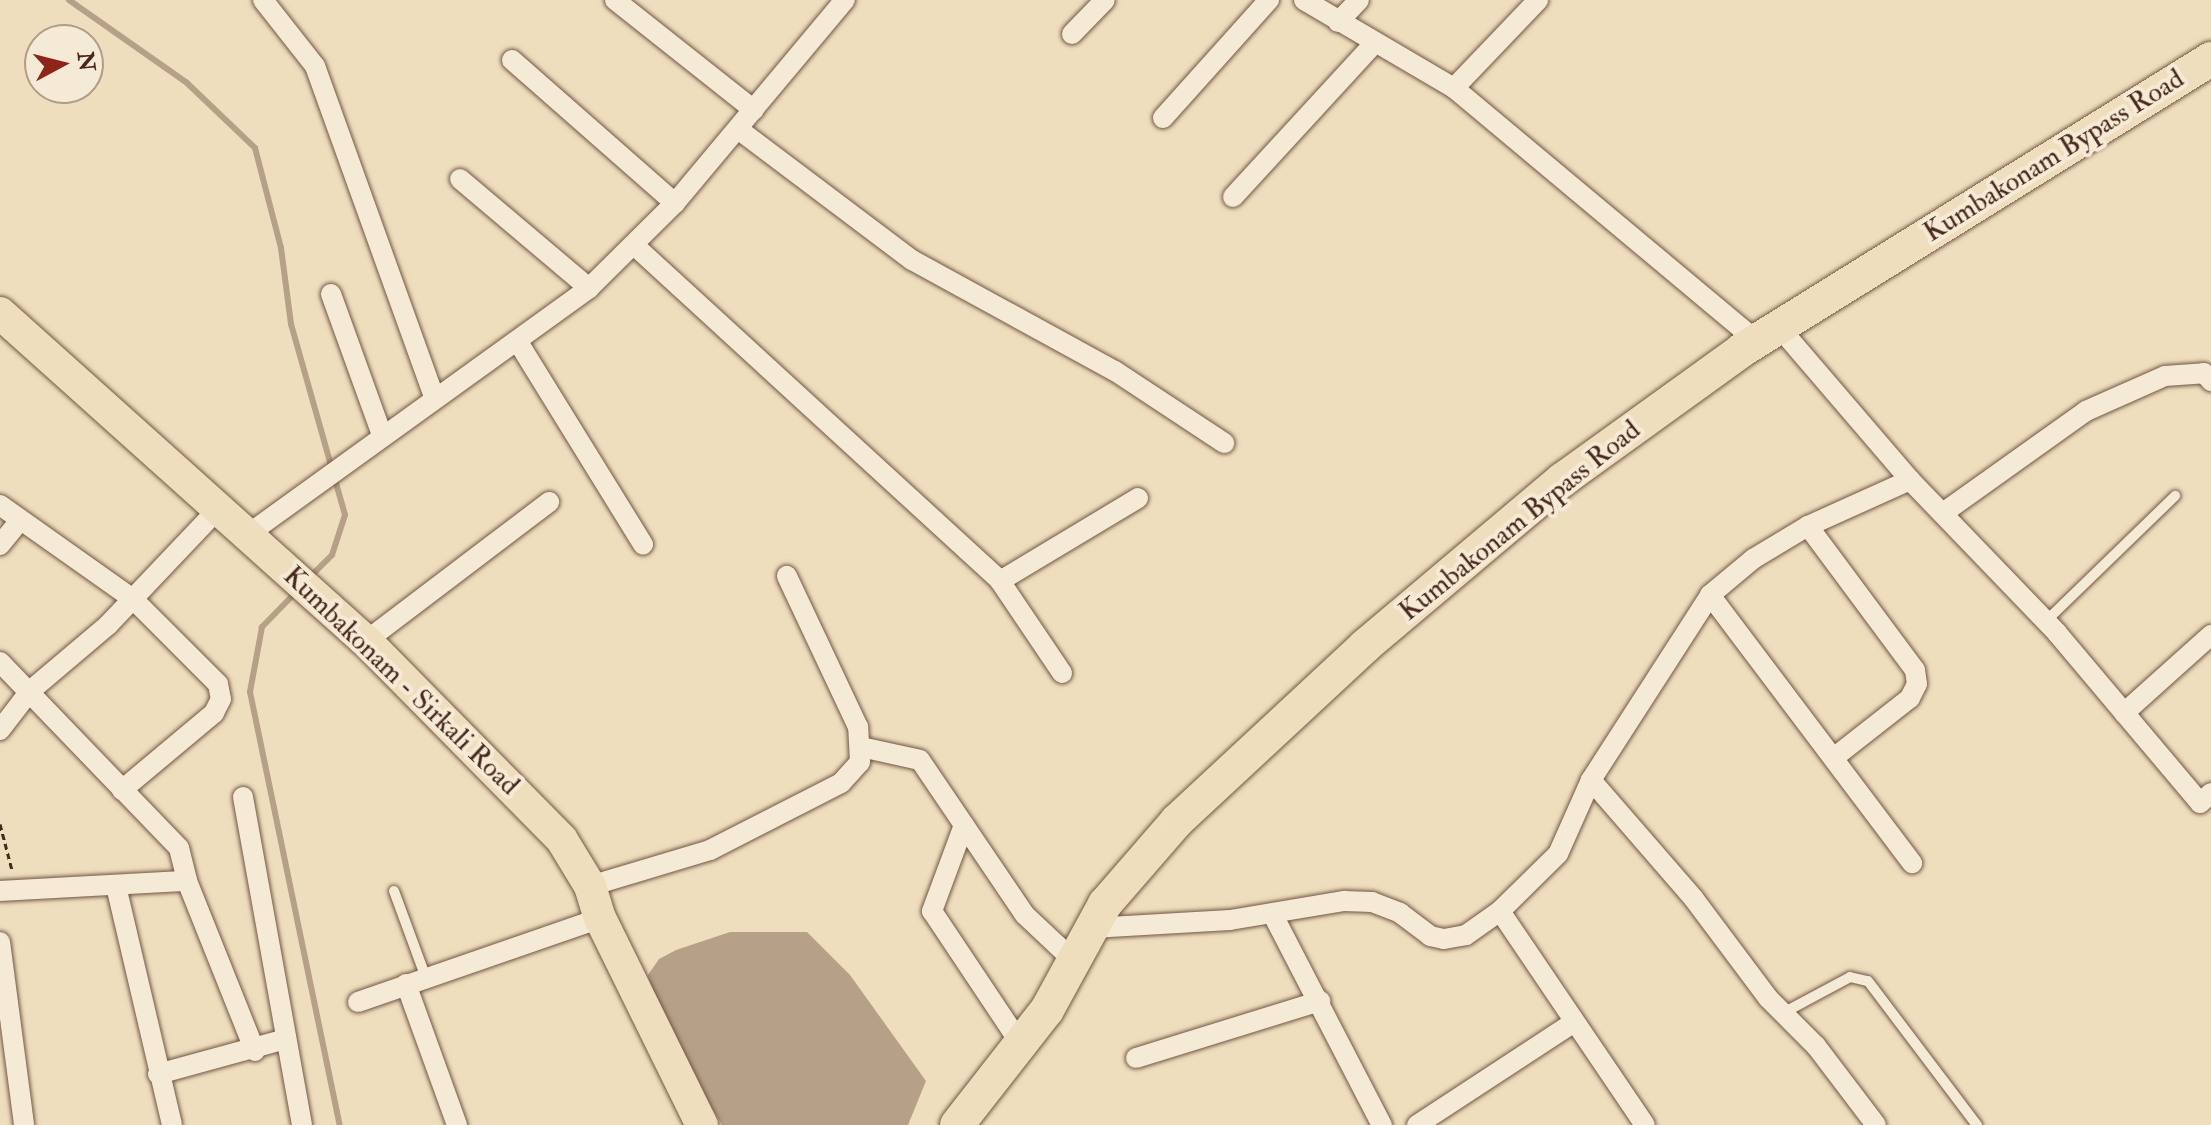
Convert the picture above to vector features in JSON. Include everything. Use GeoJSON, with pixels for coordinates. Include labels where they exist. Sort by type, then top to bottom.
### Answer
{"type":"FeatureCollection","features":[{"type":"Feature","properties":{"kind":"highway","name":"Kumbakonam Bypass Road"},"geometry":{"type":"LineString","coordinates":[[957,1125],[1022,1046],[1105,904],[1177,821],[1365,646],[1562,480],[1768,334],[2211,59]]}},
{"type":"Feature","properties":{"kind":"main road","name":"Kumbakonam - Sirkali Road"},"geometry":{"type":"LineString","coordinates":[[0,313],[366,641],[529,803],[562,840],[590,886],[600,918],[702,1125]]}},
{"type":"Feature","properties":{"kind":"street"},"geometry":{"type":"LineString","coordinates":[[263,0],[315,66],[435,399]]}},
{"type":"Feature","properties":{"kind":"street"},"geometry":{"type":"LineString","coordinates":[[615,0],[754,110]]}},
{"type":"Feature","properties":{"kind":"street"},"geometry":{"type":"LineString","coordinates":[[247,535],[589,288],[635,246],[675,203],[845,0]]}},
{"type":"Feature","properties":{"kind":"street"},"geometry":{"type":"LineString","coordinates":[[1072,34],[1105,0]]}},
{"type":"Feature","properties":{"kind":"street"},"geometry":{"type":"LineString","coordinates":[[1163,118],[1269,0]]}},
{"type":"Feature","properties":{"kind":"street"},"geometry":{"type":"LineString","coordinates":[[1304,0],[1373,45],[1454,88],[1768,334],[2046,621],[2207,804]]}},
{"type":"Feature","properties":{"kind":"street"},"geometry":{"type":"LineString","coordinates":[[1338,22],[1359,0]]}},
{"type":"Feature","properties":{"kind":"street"},"geometry":{"type":"LineString","coordinates":[[1454,88],[1538,0]]}},
{"type":"Feature","properties":{"kind":"street"},"geometry":{"type":"LineString","coordinates":[[1233,197],[1373,45]]}},
{"type":"Feature","properties":{"kind":"street"},"geometry":{"type":"LineString","coordinates":[[512,60],[675,203]]}},
{"type":"Feature","properties":{"kind":"street"},"geometry":{"type":"LineString","coordinates":[[738,129],[912,260],[1115,371],[1224,443]]}},
{"type":"Feature","properties":{"kind":"street"},"geometry":{"type":"LineString","coordinates":[[460,179],[589,288]]}},
{"type":"Feature","properties":{"kind":"street"},"geometry":{"type":"LineString","coordinates":[[635,246],[1000,581],[1062,673]]}},
{"type":"Feature","properties":{"kind":"street"},"geometry":{"type":"LineString","coordinates":[[331,294],[382,435]]}},
{"type":"Feature","properties":{"kind":"street"},"geometry":{"type":"LineString","coordinates":[[518,342],[643,544]]}},
{"type":"Feature","properties":{"kind":"street"},"geometry":{"type":"LineString","coordinates":[[1943,513],[2086,411],[2165,376],[2209,374]]}},
{"type":"Feature","properties":{"kind":"street"},"geometry":{"type":"LineString","coordinates":[[1092,928],[1273,915],[1344,901],[1372,902],[1444,939],[1466,935],[1500,911],[1558,854],[1591,780],[1710,595],[1753,559],[1808,526],[1910,480]]}},
{"type":"Feature","properties":{"kind":"street"},"geometry":{"type":"LineString","coordinates":[[1000,581],[1138,498]]}},
{"type":"Feature","properties":{"kind":"street"},"geometry":{"type":"LineString","coordinates":[[366,641],[549,502]]}},
{"type":"Feature","properties":{"kind":"street"},"geometry":{"type":"LineString","coordinates":[[0,505],[18,523],[133,599],[218,684],[221,699],[214,713],[122,790]]}},
{"type":"Feature","properties":{"kind":"street"},"geometry":{"type":"LineString","coordinates":[[0,730],[30,691],[133,599],[218,509]]}},
{"type":"Feature","properties":{"kind":"street"},"geometry":{"type":"LineString","coordinates":[[0,545],[18,523]]}},
{"type":"Feature","properties":{"kind":"street"},"geometry":{"type":"LineString","coordinates":[[1808,526],[1915,670],[1917,684],[1910,698],[1836,756]]}},
{"type":"Feature","properties":{"kind":"street"},"geometry":{"type":"LineString","coordinates":[[590,886],[710,850],[781,817],[841,783],[860,762],[858,727],[787,576]]}},
{"type":"Feature","properties":{"kind":"street"},"geometry":{"type":"LineString","coordinates":[[1710,595],[1836,756],[1912,863]]}},
{"type":"Feature","properties":{"kind":"street"},"geometry":{"type":"LineString","coordinates":[[2124,713],[2211,635]]}},
{"type":"Feature","properties":{"kind":"street"},"geometry":{"type":"LineString","coordinates":[[0,662],[179,848],[187,881],[255,1051]]}},
{"type":"Feature","properties":{"kind":"street"},"geometry":{"type":"LineString","coordinates":[[861,747],[920,760],[1025,915],[1074,961]]}},
{"type":"Feature","properties":{"kind":"street"},"geometry":{"type":"LineString","coordinates":[[1591,780],[1783,1013],[1816,1046],[1876,1125]]}},
{"type":"Feature","properties":{"kind":"street"},"geometry":{"type":"LineString","coordinates":[[243,797],[302,1125]]}},
{"type":"Feature","properties":{"kind":"street"},"geometry":{"type":"LineString","coordinates":[[964,825],[932,911],[1022,1046]]}},
{"type":"Feature","properties":{"kind":"street"},"geometry":{"type":"LineString","coordinates":[[8,891],[187,881]]}},
{"type":"Feature","properties":{"kind":"street"},"geometry":{"type":"LineString","coordinates":[[116,886],[172,1125]]}},
{"type":"Feature","properties":{"kind":"street"},"geometry":{"type":"LineString","coordinates":[[1500,911],[1636,1122]]}},
{"type":"Feature","properties":{"kind":"street"},"geometry":{"type":"LineString","coordinates":[[1273,915],[1382,1125]]}},
{"type":"Feature","properties":{"kind":"street"},"geometry":{"type":"LineString","coordinates":[[358,1002],[600,918]]}},
{"type":"Feature","properties":{"kind":"street"},"geometry":{"type":"LineString","coordinates":[[0,942],[24,1125]]}},
{"type":"Feature","properties":{"kind":"street"},"geometry":{"type":"LineString","coordinates":[[416,981],[457,1125]]}},
{"type":"Feature","properties":{"kind":"street"},"geometry":{"type":"LineString","coordinates":[[1136,1058],[1320,1001]]}},
{"type":"Feature","properties":{"kind":"street"},"geometry":{"type":"LineString","coordinates":[[1417,1125],[1573,1023]]}},
{"type":"Feature","properties":{"kind":"street"},"geometry":{"type":"LineString","coordinates":[[158,1074],[255,1051],[286,1039]]}},
{"type":"Feature","properties":{"kind":"lane"},"geometry":{"type":"LineString","coordinates":[[2046,621],[2175,496]]}},
{"type":"Feature","properties":{"kind":"lane"},"geometry":{"type":"LineString","coordinates":[[394,891],[416,981]]}},
{"type":"Feature","properties":{"kind":"lane"},"geometry":{"type":"LineString","coordinates":[[1783,1013],[1850,977],[1868,981],[1977,1125]]}},
{"type":"Feature","properties":{"kind":"path"},"geometry":{"type":"LineString","coordinates":[[0,824],[8,891]]}},
{"type":"Feature","properties":{"kind":"shaded area"},"geometry":{"type":"Polygon","coordinates":[[[730,932],[807,932],[850,975],[926,1081],[908,1125],[722,1125],[657,1015],[648,975],[659,959],[676,950],[730,932]]]}},
{"type":"Feature","properties":{"kind":"waterway"},"geometry":{"type":"LineString","coordinates":[[69,0],[187,83],[255,148],[281,248],[291,324],[345,515],[332,555],[311,576]]}},
{"type":"Feature","properties":{"kind":"waterway"},"geometry":{"type":"LineString","coordinates":[[298,590],[262,627],[250,692],[340,1125]]}}]}
